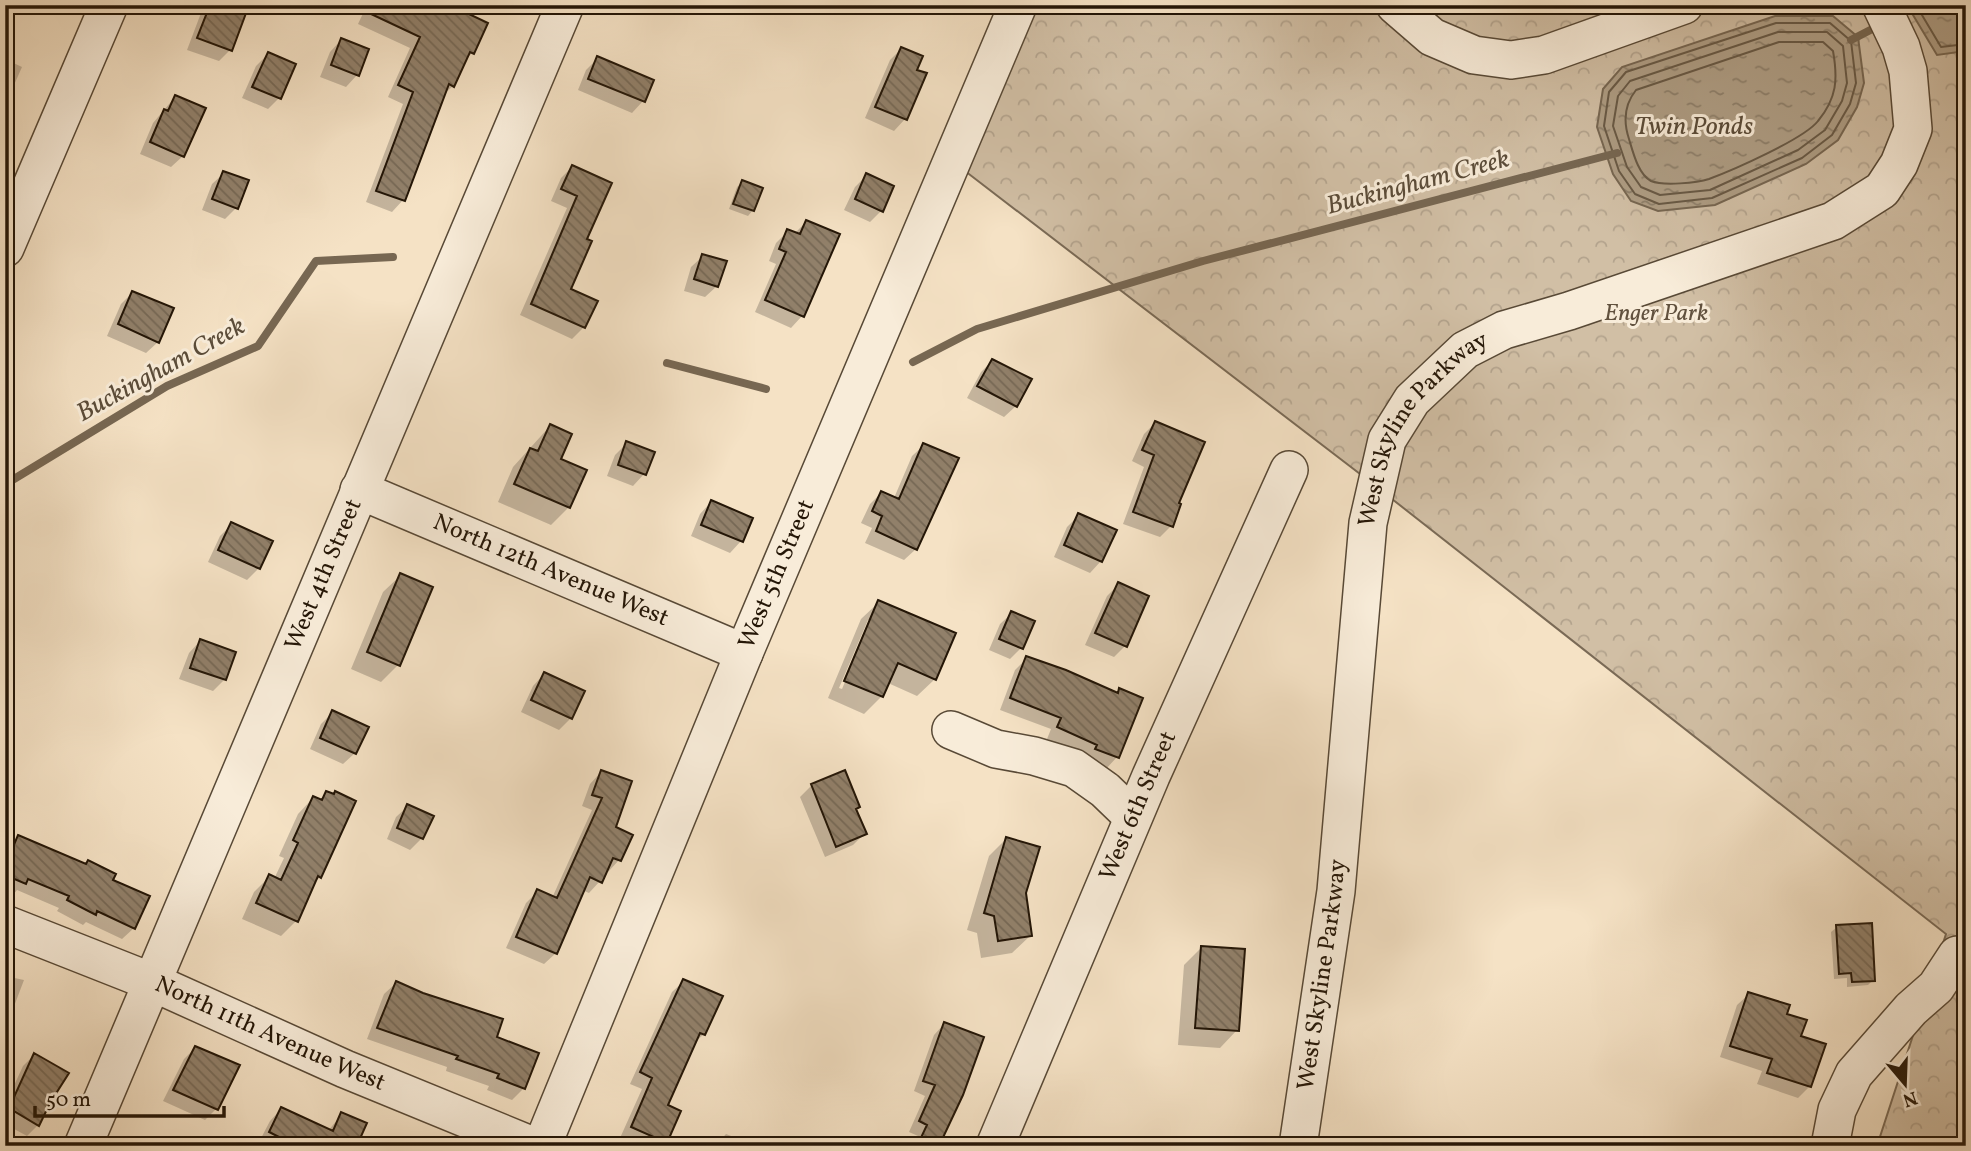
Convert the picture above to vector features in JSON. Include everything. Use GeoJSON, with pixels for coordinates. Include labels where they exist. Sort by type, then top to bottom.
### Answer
{"type":"FeatureCollection","features":[{"type":"Feature","properties":{"kind":"street"},"geometry":{"type":"LineString","coordinates":[[5,248],[109,5]]}},
{"type":"Feature","properties":{"kind":"street","name":"West 4th Street"},"geometry":{"type":"LineString","coordinates":[[83,1146],[565,5]]}},
{"type":"Feature","properties":{"kind":"street","name":"West 5th Street"},"geometry":{"type":"LineString","coordinates":[[542,1146],[744,653],[1018,5]]}},
{"type":"Feature","properties":{"kind":"street"},"geometry":{"type":"LineString","coordinates":[[1395,5],[1432,37],[1474,55],[1511,60],[1544,55],[1684,5]]}},
{"type":"Feature","properties":{"kind":"street","name":"West Skyline Parkway"},"geometry":{"type":"LineString","coordinates":[[1298,1146],[1336,891],[1368,523],[1387,440],[1412,400],[1465,349],[1504,330],[1569,311],[1833,221],[1882,190],[1899,164],[1913,129],[1908,71],[1901,47],[1881,5]]}},
{"type":"Feature","properties":{"kind":"street","name":"West 6th Street"},"geometry":{"type":"LineString","coordinates":[[995,1146],[1133,817],[1289,470]]}},
{"type":"Feature","properties":{"kind":"street","name":"North 12th Avenue West"},"geometry":{"type":"LineString","coordinates":[[359,491],[744,653]]}},
{"type":"Feature","properties":{"kind":"street"},"geometry":{"type":"LineString","coordinates":[[951,730],[996,749],[1034,756],[1074,768],[1105,790],[1133,817]]}},
{"type":"Feature","properties":{"kind":"street","name":"North 11th Avenue West"},"geometry":{"type":"LineString","coordinates":[[5,924],[152,982],[345,1069],[533,1146]]}},
{"type":"Feature","properties":{"kind":"street"},"geometry":{"type":"LineString","coordinates":[[1830,1146],[1837,1110],[1854,1074],[1903,1017],[1936,987],[1958,955]]}},
{"type":"Feature","properties":{"kind":"green space","name":"Enger Park"},"geometry":{"type":"Polygon","coordinates":[[[1037,5],[1966,5],[1966,1146],[1877,1146],[1946,934],[1364,477],[965,171],[1037,5]]]}},
{"type":"Feature","properties":{"kind":"water"},"geometry":{"type":"Polygon","coordinates":[[[1907,5],[1966,5],[1966,51],[1937,55],[1907,5]]]}},
{"type":"Feature","properties":{"kind":"water","name":"Twin Ponds"},"geometry":{"type":"Polygon","coordinates":[[[1775,16],[1833,16],[1858,37],[1864,83],[1857,107],[1838,140],[1806,164],[1715,205],[1658,211],[1631,201],[1613,174],[1597,127],[1603,89],[1622,67],[1775,16]]]}},
{"type":"Feature","properties":{"kind":"building"},"geometry":{"type":"Polygon","coordinates":[[[210,5],[249,5],[232,51],[197,38],[210,5]]]}},
{"type":"Feature","properties":{"kind":"building"},"geometry":{"type":"Polygon","coordinates":[[[352,5],[450,5],[488,23],[474,54],[470,52],[454,87],[449,84],[405,201],[376,191],[413,92],[398,85],[420,37],[352,5]]]}},
{"type":"Feature","properties":{"kind":"building"},"geometry":{"type":"Polygon","coordinates":[[[341,38],[369,49],[359,76],[331,65],[341,38]]]}},
{"type":"Feature","properties":{"kind":"building"},"geometry":{"type":"Polygon","coordinates":[[[901,47],[923,56],[917,70],[927,73],[907,120],[875,107],[901,47]]]}},
{"type":"Feature","properties":{"kind":"building"},"geometry":{"type":"Polygon","coordinates":[[[268,52],[296,64],[281,99],[252,87],[268,52]]]}},
{"type":"Feature","properties":{"kind":"building"},"geometry":{"type":"Polygon","coordinates":[[[597,56],[654,80],[645,102],[588,79],[597,56]]]}},
{"type":"Feature","properties":{"kind":"building"},"geometry":{"type":"Polygon","coordinates":[[[175,95],[206,108],[184,157],[150,142],[164,109],[168,111],[175,95]]]}},
{"type":"Feature","properties":{"kind":"building"},"geometry":{"type":"Polygon","coordinates":[[[572,165],[612,183],[587,239],[592,241],[571,289],[598,301],[585,328],[531,304],[577,196],[561,189],[572,165]]]}},
{"type":"Feature","properties":{"kind":"building"},"geometry":{"type":"Polygon","coordinates":[[[223,171],[249,180],[238,209],[212,199],[223,171]]]}},
{"type":"Feature","properties":{"kind":"building"},"geometry":{"type":"Polygon","coordinates":[[[866,173],[894,186],[883,212],[855,199],[866,173]]]}},
{"type":"Feature","properties":{"kind":"building"},"geometry":{"type":"Polygon","coordinates":[[[742,180],[763,188],[754,211],[733,204],[742,180]]]}},
{"type":"Feature","properties":{"kind":"building"},"geometry":{"type":"Polygon","coordinates":[[[806,220],[840,234],[804,317],[765,300],[786,252],[779,249],[787,229],[800,234],[806,220]]]}},
{"type":"Feature","properties":{"kind":"building"},"geometry":{"type":"Polygon","coordinates":[[[702,254],[727,261],[718,287],[694,279],[702,254]]]}},
{"type":"Feature","properties":{"kind":"building"},"geometry":{"type":"Polygon","coordinates":[[[132,291],[174,308],[159,343],[118,324],[132,291]]]}},
{"type":"Feature","properties":{"kind":"building"},"geometry":{"type":"Polygon","coordinates":[[[992,359],[1032,379],[1017,407],[977,386],[992,359]]]}},
{"type":"Feature","properties":{"kind":"building"},"geometry":{"type":"Polygon","coordinates":[[[1155,421],[1205,442],[1179,503],[1181,504],[1173,527],[1133,512],[1154,455],[1142,450],[1155,421]]]}},
{"type":"Feature","properties":{"kind":"building"},"geometry":{"type":"Polygon","coordinates":[[[550,424],[572,434],[561,459],[587,470],[570,508],[514,484],[530,448],[538,451],[550,424]]]}},
{"type":"Feature","properties":{"kind":"building"},"geometry":{"type":"Polygon","coordinates":[[[626,441],[655,452],[646,475],[618,465],[626,441]]]}},
{"type":"Feature","properties":{"kind":"building"},"geometry":{"type":"Polygon","coordinates":[[[923,443],[959,458],[917,550],[876,531],[882,516],[872,511],[881,491],[899,499],[923,443]]]}},
{"type":"Feature","properties":{"kind":"building"},"geometry":{"type":"Polygon","coordinates":[[[711,500],[753,518],[743,542],[701,525],[711,500]]]}},
{"type":"Feature","properties":{"kind":"building"},"geometry":{"type":"Polygon","coordinates":[[[1078,513],[1117,530],[1102,562],[1064,545],[1078,513]]]}},
{"type":"Feature","properties":{"kind":"building"},"geometry":{"type":"Polygon","coordinates":[[[231,522],[273,541],[260,569],[218,550],[231,522]]]}},
{"type":"Feature","properties":{"kind":"building"},"geometry":{"type":"Polygon","coordinates":[[[400,573],[433,587],[400,666],[367,652],[400,573]]]}},
{"type":"Feature","properties":{"kind":"building"},"geometry":{"type":"Polygon","coordinates":[[[1118,582],[1149,596],[1127,647],[1095,633],[1118,582]]]}},
{"type":"Feature","properties":{"kind":"building"},"geometry":{"type":"Polygon","coordinates":[[[878,600],[956,633],[936,680],[898,663],[883,697],[844,681],[878,600]]]}},
{"type":"Feature","properties":{"kind":"building"},"geometry":{"type":"Polygon","coordinates":[[[1011,611],[1035,621],[1023,649],[999,639],[1011,611]]]}},
{"type":"Feature","properties":{"kind":"building"},"geometry":{"type":"Polygon","coordinates":[[[200,639],[236,652],[226,680],[190,668],[200,639]]]}},
{"type":"Feature","properties":{"kind":"building"},"geometry":{"type":"Polygon","coordinates":[[[1026,656],[1118,693],[1119,688],[1143,698],[1119,758],[1095,749],[1097,745],[1057,727],[1061,718],[1010,698],[1026,656]]]}},
{"type":"Feature","properties":{"kind":"building"},"geometry":{"type":"Polygon","coordinates":[[[544,672],[585,691],[572,719],[531,700],[544,672]]]}},
{"type":"Feature","properties":{"kind":"building"},"geometry":{"type":"Polygon","coordinates":[[[332,710],[369,727],[356,754],[320,738],[332,710]]]}},
{"type":"Feature","properties":{"kind":"building"},"geometry":{"type":"Polygon","coordinates":[[[601,770],[632,781],[616,827],[633,835],[621,861],[613,858],[602,883],[590,877],[557,954],[516,937],[537,889],[557,898],[602,798],[592,795],[601,770]]]}},
{"type":"Feature","properties":{"kind":"building"},"geometry":{"type":"Polygon","coordinates":[[[845,770],[860,807],[856,809],[867,834],[836,847],[811,784],[845,770]]]}},
{"type":"Feature","properties":{"kind":"building"},"geometry":{"type":"Polygon","coordinates":[[[326,791],[334,794],[335,791],[356,801],[298,922],[256,903],[269,874],[281,880],[298,843],[293,840],[313,796],[322,800],[326,791]]]}},
{"type":"Feature","properties":{"kind":"building"},"geometry":{"type":"Polygon","coordinates":[[[407,804],[434,816],[423,839],[397,828],[407,804]]]}},
{"type":"Feature","properties":{"kind":"building"},"geometry":{"type":"Polygon","coordinates":[[[18,835],[86,864],[88,860],[116,874],[113,880],[150,896],[135,929],[97,911],[96,915],[67,900],[69,896],[28,879],[26,884],[5,875],[5,866],[18,835]]]}},
{"type":"Feature","properties":{"kind":"building"},"geometry":{"type":"Polygon","coordinates":[[[1006,837],[1040,847],[1026,893],[1032,936],[998,941],[994,916],[984,913],[1006,837]]]}},
{"type":"Feature","properties":{"kind":"building"},"geometry":{"type":"Polygon","coordinates":[[[1872,923],[1875,981],[1852,982],[1851,973],[1839,974],[1836,925],[1872,923]]]}},
{"type":"Feature","properties":{"kind":"building"},"geometry":{"type":"Polygon","coordinates":[[[1201,946],[1245,949],[1239,1031],[1195,1028],[1201,946]]]}},
{"type":"Feature","properties":{"kind":"building"},"geometry":{"type":"Polygon","coordinates":[[[683,979],[723,996],[705,1035],[700,1033],[668,1105],[681,1111],[667,1143],[631,1127],[652,1078],[640,1072],[683,979]]]}},
{"type":"Feature","properties":{"kind":"building"},"geometry":{"type":"Polygon","coordinates":[[[396,981],[423,993],[503,1019],[497,1037],[539,1053],[525,1089],[497,1078],[499,1074],[456,1059],[458,1056],[377,1028],[396,981]]]}},
{"type":"Feature","properties":{"kind":"building"},"geometry":{"type":"Polygon","coordinates":[[[1748,992],[1790,1005],[1787,1014],[1807,1020],[1801,1036],[1826,1044],[1811,1087],[1767,1073],[1772,1059],[1730,1046],[1748,992]]]}},
{"type":"Feature","properties":{"kind":"building"},"geometry":{"type":"Polygon","coordinates":[[[944,1022],[984,1037],[963,1095],[939,1146],[917,1146],[927,1125],[919,1121],[935,1085],[923,1081],[944,1022]]]}},
{"type":"Feature","properties":{"kind":"building"},"geometry":{"type":"Polygon","coordinates":[[[195,1046],[240,1065],[218,1110],[173,1090],[195,1046]]]}},
{"type":"Feature","properties":{"kind":"building"},"geometry":{"type":"Polygon","coordinates":[[[34,1053],[69,1073],[39,1126],[9,1108],[34,1053]]]}},
{"type":"Feature","properties":{"kind":"building"},"geometry":{"type":"Polygon","coordinates":[[[281,1107],[333,1131],[341,1112],[367,1123],[358,1143],[363,1146],[297,1146],[269,1132],[281,1107]]]}},
{"type":"Feature","properties":{"kind":"waterway","name":"Buckingham Creek"},"geometry":{"type":"LineString","coordinates":[[1851,40],[1880,25]]}},
{"type":"Feature","properties":{"kind":"waterway","name":"Buckingham Creek"},"geometry":{"type":"LineString","coordinates":[[913,362],[977,329],[1203,261],[1617,153]]}},
{"type":"Feature","properties":{"kind":"waterway","name":"Buckingham Creek"},"geometry":{"type":"LineString","coordinates":[[5,479],[14,479],[167,386],[258,346],[316,261],[393,257]]}},
{"type":"Feature","properties":{"kind":"waterway","name":"Buckingham Creek"},"geometry":{"type":"LineString","coordinates":[[667,363],[766,389]]}}]}
